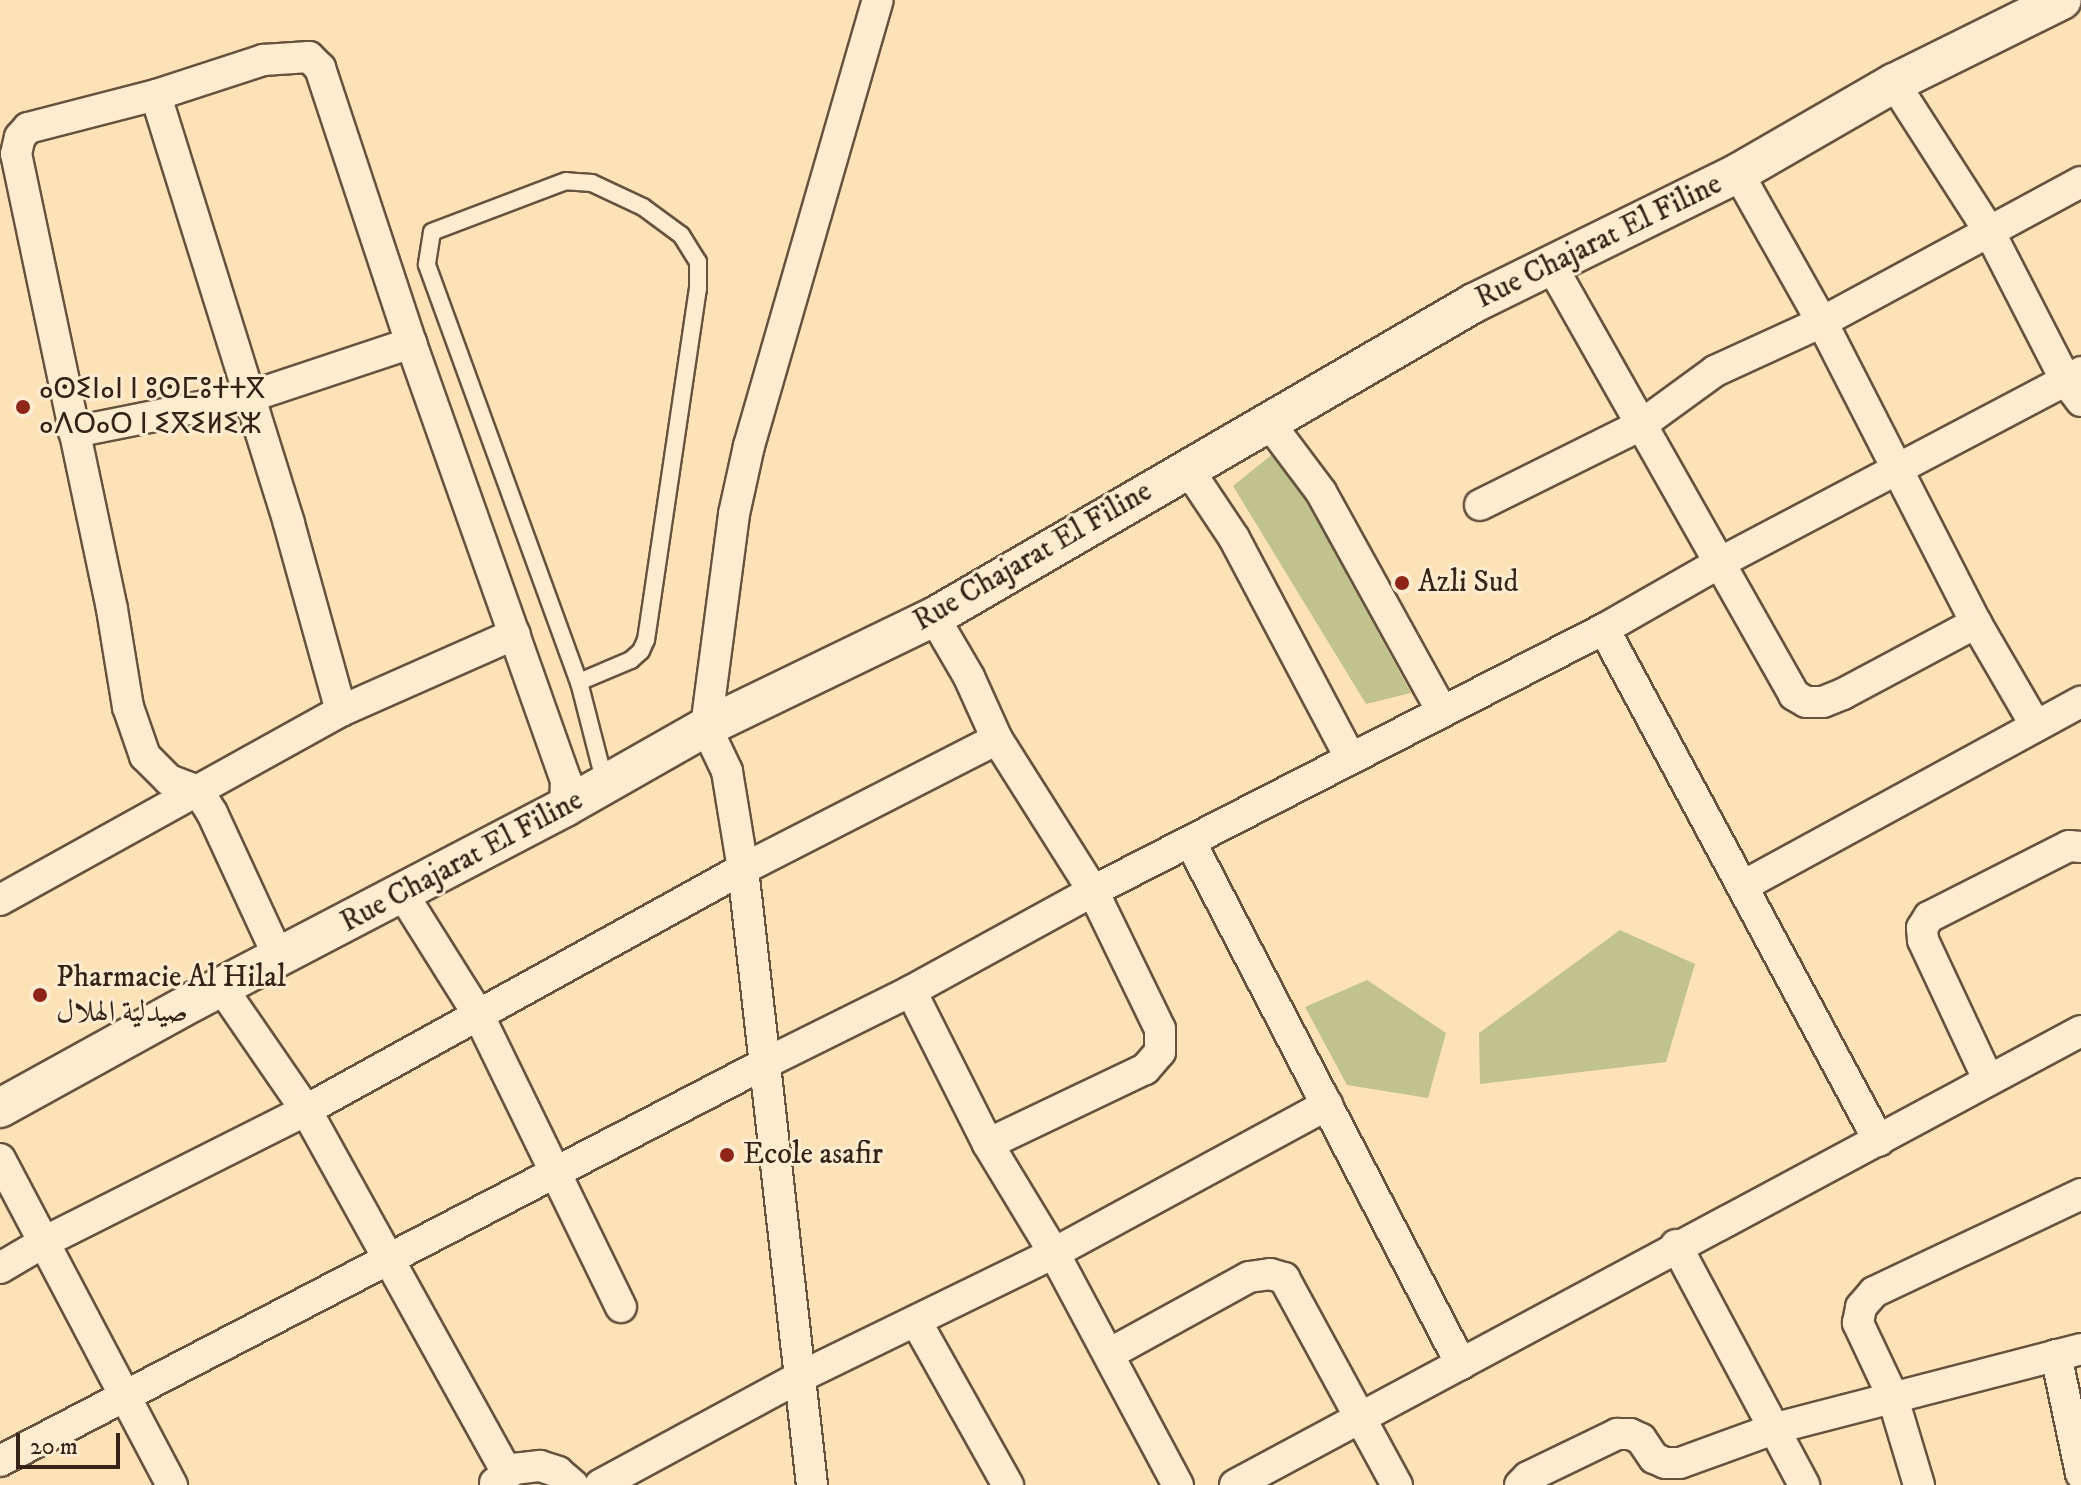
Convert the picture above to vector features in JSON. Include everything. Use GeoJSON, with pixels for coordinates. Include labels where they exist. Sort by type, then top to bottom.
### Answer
{"type":"FeatureCollection","features":[{"type":"Feature","properties":{"kind":"street"},"geometry":{"type":"LineString","coordinates":[[812,1485],[743,869],[727,771],[706,727],[734,514],[749,446],[878,0]]}},
{"type":"Feature","properties":{"kind":"street","name":"Rue Chajarat El Filine"},"geometry":{"type":"LineString","coordinates":[[0,1108],[565,807],[706,727],[934,617],[1474,303],[1738,173],[1894,83],[2062,0]]}},
{"type":"Feature","properties":{"kind":"street"},"geometry":{"type":"LineString","coordinates":[[280,960],[212,813],[198,791],[169,780],[145,756],[128,707],[112,609],[16,154],[20,137],[28,128],[156,95],[263,60],[309,57],[320,68],[411,343],[566,780],[565,807]]}},
{"type":"Feature","properties":{"kind":"street"},"geometry":{"type":"LineString","coordinates":[[0,1461],[764,1064],[911,991],[1093,891],[1191,843],[1350,757],[1604,629],[1721,562],[1895,471],[2076,385],[1989,231],[1894,83]]}},
{"type":"Feature","properties":{"kind":"street"},"geometry":{"type":"LineString","coordinates":[[156,95],[289,523],[341,711]]}},
{"type":"Feature","properties":{"kind":"street"},"geometry":{"type":"LineString","coordinates":[[1738,173],[1822,322],[1895,471],[1976,623],[2036,726]]}},
{"type":"Feature","properties":{"kind":"street"},"geometry":{"type":"LineString","coordinates":[[1480,505],[1641,425],[1715,371],[1822,322],[2081,182]]}},
{"type":"Feature","properties":{"kind":"street"},"geometry":{"type":"LineString","coordinates":[[1551,265],[1721,562],[1786,685],[1806,702],[1823,702],[1843,694],[1976,623]]}},
{"type":"Feature","properties":{"kind":"street"},"geometry":{"type":"LineString","coordinates":[[74,432],[249,397],[411,343]]}},
{"type":"Feature","properties":{"kind":"street"},"geometry":{"type":"LineString","coordinates":[[1270,424],[1321,492],[1442,711]]}},
{"type":"Feature","properties":{"kind":"street"},"geometry":{"type":"LineString","coordinates":[[1188,469],[1234,538],[1350,757]]}},
{"type":"Feature","properties":{"kind":"street"},"geometry":{"type":"LineString","coordinates":[[934,617],[969,677],[997,739],[1093,891],[1160,1029],[1160,1052],[1145,1069],[988,1144]]}},
{"type":"Feature","properties":{"kind":"street"},"geometry":{"type":"LineString","coordinates":[[1604,629],[1879,1141]]}},
{"type":"Feature","properties":{"kind":"street"},"geometry":{"type":"LineString","coordinates":[[0,900],[341,711],[515,634]]}},
{"type":"Feature","properties":{"kind":"street"},"geometry":{"type":"LineString","coordinates":[[1743,886],[2081,702]]}},
{"type":"Feature","properties":{"kind":"street"},"geometry":{"type":"LineString","coordinates":[[0,1268],[46,1241],[306,1110],[743,869],[997,739]]}},
{"type":"Feature","properties":{"kind":"street"},"geometry":{"type":"LineString","coordinates":[[1191,843],[1461,1364]]}},
{"type":"Feature","properties":{"kind":"street"},"geometry":{"type":"LineString","coordinates":[[1988,1079],[1923,940],[1922,928],[1929,917],[2069,846],[2081,847]]}},
{"type":"Feature","properties":{"kind":"street"},"geometry":{"type":"LineString","coordinates":[[402,893],[478,1014],[621,1307]]}},
{"type":"Feature","properties":{"kind":"street"},"geometry":{"type":"LineString","coordinates":[[222,988],[306,1110],[500,1478],[540,1466],[558,1472],[573,1485]]}},
{"type":"Feature","properties":{"kind":"street"},"geometry":{"type":"LineString","coordinates":[[911,991],[988,1144],[1054,1253],[1178,1485]]}},
{"type":"Feature","properties":{"kind":"street"},"geometry":{"type":"LineString","coordinates":[[1235,1485],[1363,1419],[1676,1245],[1879,1141],[2081,1031]]}},
{"type":"Feature","properties":{"kind":"street"},"geometry":{"type":"LineString","coordinates":[[600,1485],[800,1377],[917,1323],[1054,1253],[1327,1105]]}},
{"type":"Feature","properties":{"kind":"street"},"geometry":{"type":"LineString","coordinates":[[0,1159],[46,1241],[172,1485]]}},
{"type":"Feature","properties":{"kind":"street"},"geometry":{"type":"LineString","coordinates":[[1919,1485],[1892,1395],[1858,1323],[1861,1307],[1874,1292],[2081,1194]]}},
{"type":"Feature","properties":{"kind":"street"},"geometry":{"type":"LineString","coordinates":[[1676,1245],[1804,1485]]}},
{"type":"Feature","properties":{"kind":"street"},"geometry":{"type":"LineString","coordinates":[[1109,1354],[1249,1277],[1270,1274],[1284,1278],[1397,1485]]}},
{"type":"Feature","properties":{"kind":"street"},"geometry":{"type":"LineString","coordinates":[[917,1323],[1008,1485]]}},
{"type":"Feature","properties":{"kind":"street"},"geometry":{"type":"LineString","coordinates":[[1520,1485],[1528,1477],[1617,1434],[1630,1434],[1641,1439],[1654,1458],[1665,1463],[1680,1463],[1776,1428],[1892,1395],[2068,1352],[2081,1474]]}},
{"type":"Feature","properties":{"kind":"lane"},"geometry":{"type":"LineString","coordinates":[[579,682],[631,660],[641,651],[646,640],[698,289],[698,262],[681,235],[643,207],[592,183],[566,181],[432,232],[426,251],[434,288],[579,682],[605,785]]}},
{"type":"Feature","properties":{"kind":"green space"},"geometry":{"type":"Polygon","coordinates":[[[1280,448],[1411,693],[1366,704],[1233,486],[1280,448]]]}},
{"type":"Feature","properties":{"kind":"green space"},"geometry":{"type":"Polygon","coordinates":[[[1620,930],[1695,964],[1666,1062],[1480,1084],[1479,1033],[1620,930]]]}},
{"type":"Feature","properties":{"kind":"green space"},"geometry":{"type":"Polygon","coordinates":[[[1367,980],[1446,1033],[1428,1098],[1347,1085],[1305,1007],[1367,980]]]}},
{"type":"Feature","properties":{"kind":"place","name":"ⴰⵙⵉⵏⴰⵏ ⵏ ⵓⵙⵎⵓⵜⵜⴳ ⴰⴷⵔⴰⵔ ⵏ ⵉⴳⵉⵍⵉⵣ"},"geometry":{"type":"Point","coordinates":[23,407]}},
{"type":"Feature","properties":{"kind":"place","name":"Azli Sud"},"geometry":{"type":"Point","coordinates":[1402,583]}},
{"type":"Feature","properties":{"kind":"place","name":"Pharmacie Al Hilal صيدلية الهلال"},"geometry":{"type":"Point","coordinates":[40,995]}},
{"type":"Feature","properties":{"kind":"place","name":"Ecole asafir"},"geometry":{"type":"Point","coordinates":[727,1155]}}]}
